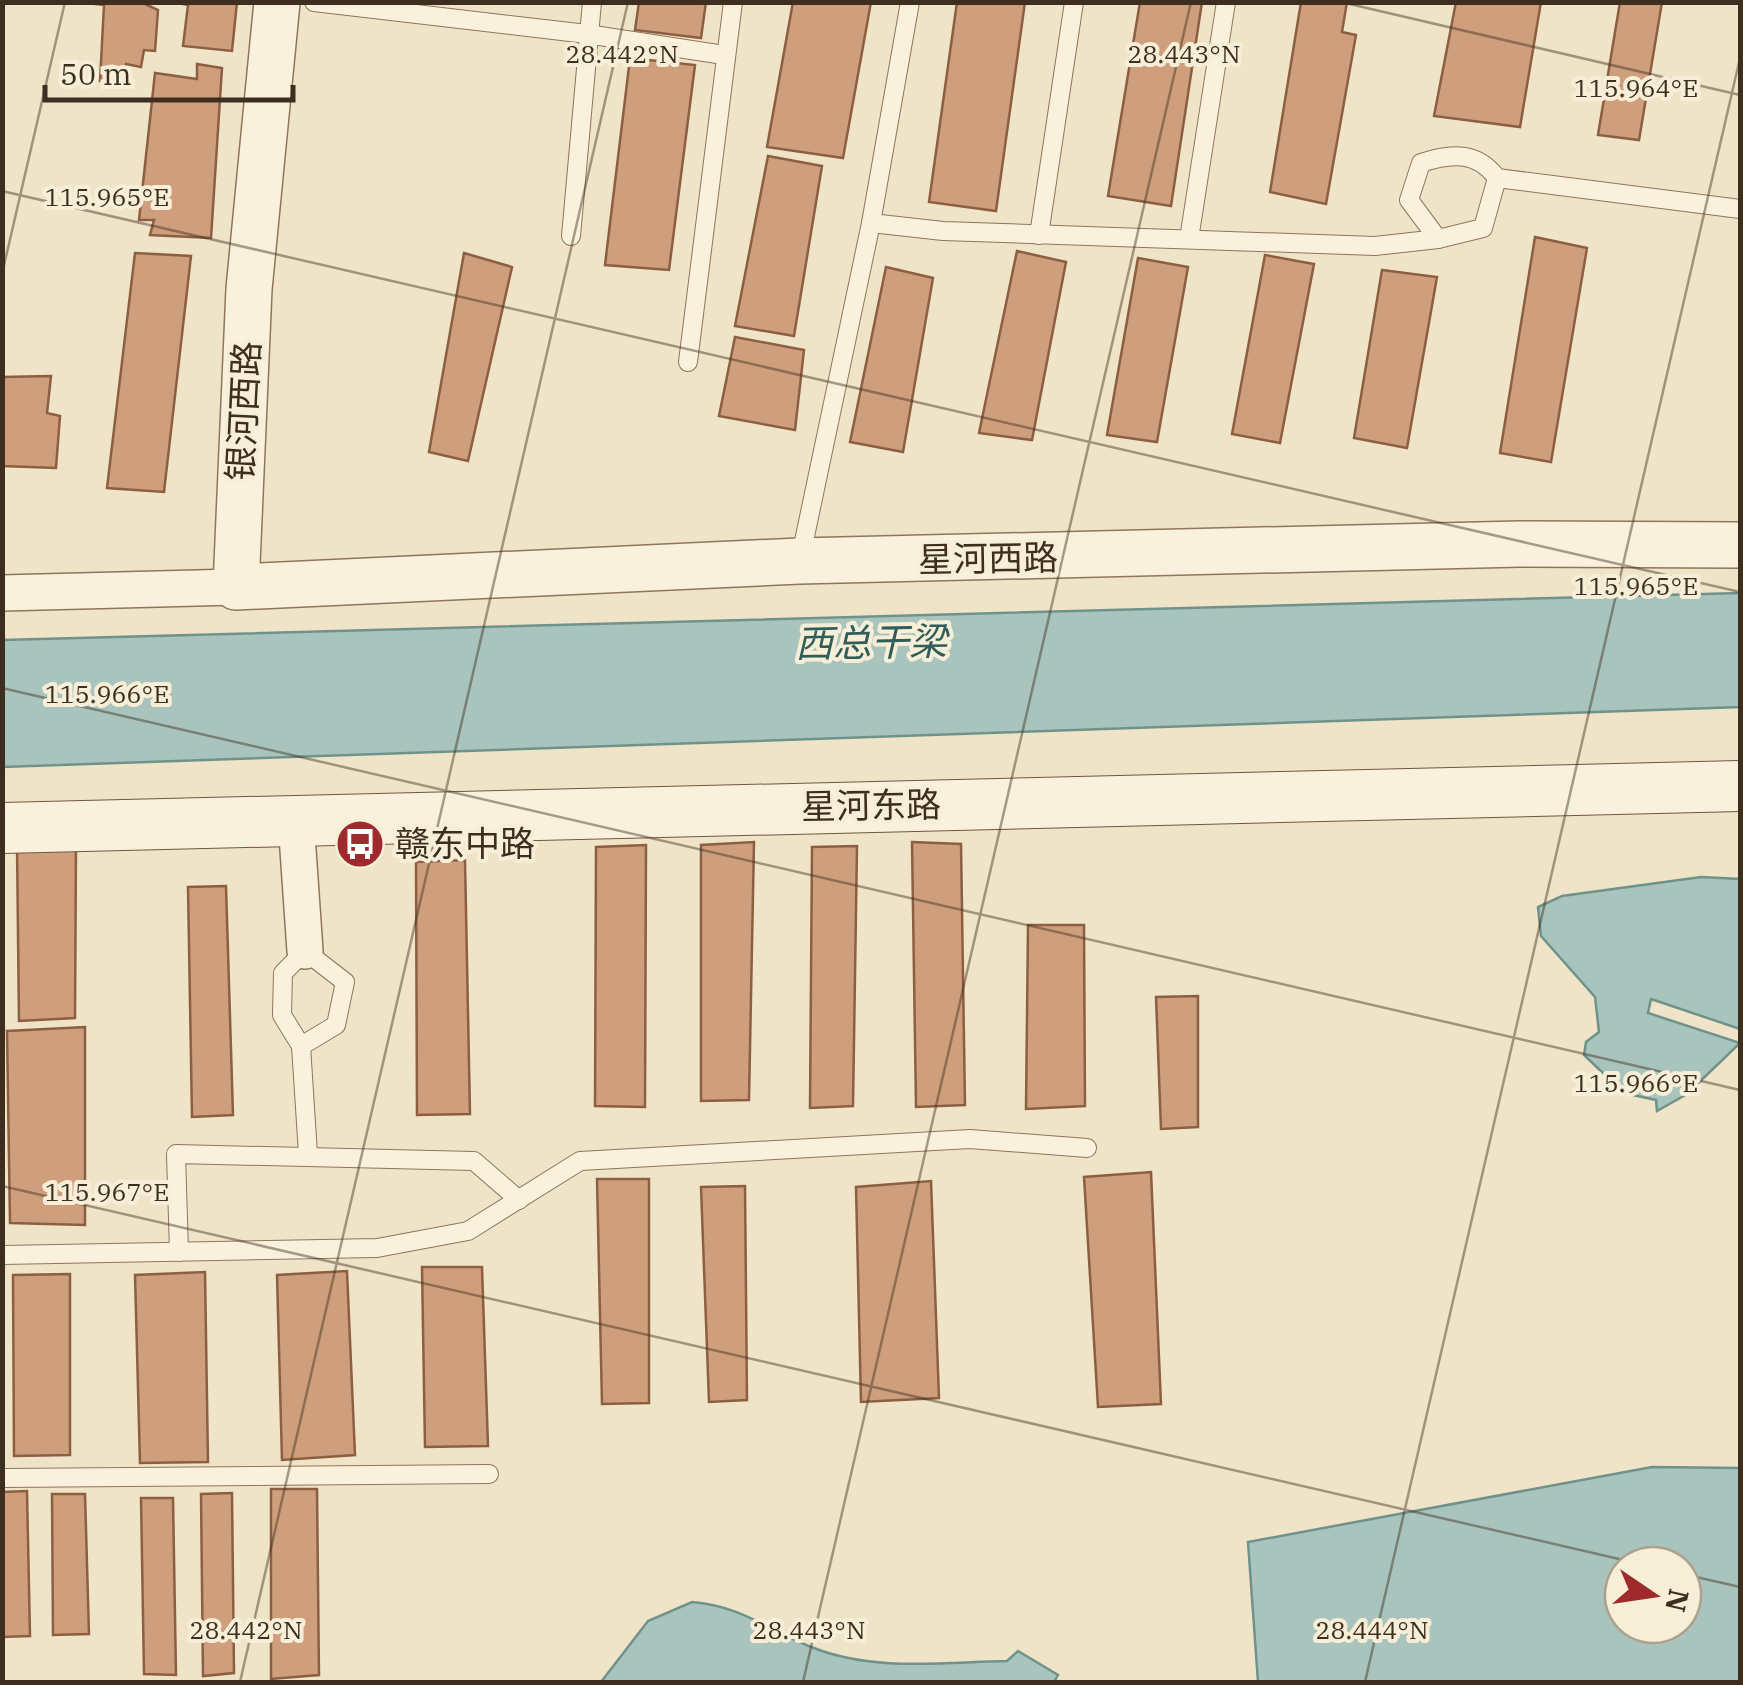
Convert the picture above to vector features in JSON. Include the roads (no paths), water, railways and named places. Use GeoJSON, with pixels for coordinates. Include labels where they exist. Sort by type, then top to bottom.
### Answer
{"type":"FeatureCollection","features":[{"type":"Feature","properties":{"kind":"main road","name":"星河东路"},"geometry":{"type":"LineString","coordinates":[[2,828],[1740,786]]}},
{"type":"Feature","properties":{"kind":"street","name":"银河西路"},"geometry":{"type":"LineString","coordinates":[[236,587],[250,289],[277,2]]}},
{"type":"Feature","properties":{"kind":"street","name":"星河西路"},"geometry":{"type":"LineString","coordinates":[[236,587],[800,561],[1520,544],[1740,545]]}},
{"type":"Feature","properties":{"kind":"street"},"geometry":{"type":"LineString","coordinates":[[2,592],[236,587]]}},
{"type":"Feature","properties":{"kind":"street"},"geometry":{"type":"LineString","coordinates":[[296,821],[305,951]]}},
{"type":"Feature","properties":{"kind":"lane"},"geometry":{"type":"LineString","coordinates":[[314,2],[588,34],[724,55]]}},
{"type":"Feature","properties":{"kind":"lane"},"geometry":{"type":"LineString","coordinates":[[570,236],[592,2]]}},
{"type":"Feature","properties":{"kind":"lane"},"geometry":{"type":"LineString","coordinates":[[688,362],[733,2]]}},
{"type":"Feature","properties":{"kind":"lane"},"geometry":{"type":"LineString","coordinates":[[800,561],[871,223],[910,2]]}},
{"type":"Feature","properties":{"kind":"lane"},"geometry":{"type":"LineString","coordinates":[[1038,234],[1074,2]]}},
{"type":"Feature","properties":{"kind":"lane"},"geometry":{"type":"LineString","coordinates":[[1189,240],[1226,2]]}},
{"type":"Feature","properties":{"kind":"lane"},"geometry":{"type":"LineString","coordinates":[[1438,239],[1410,200],[1421,163],[1450,154],[1485,162],[1497,178],[1740,208]]}},
{"type":"Feature","properties":{"kind":"lane"},"geometry":{"type":"LineString","coordinates":[[871,223],[943,232],[1375,246],[1438,239],[1483,228],[1497,178]]}},
{"type":"Feature","properties":{"kind":"lane"},"geometry":{"type":"LineString","coordinates":[[301,1046],[336,1025],[346,982],[305,951],[283,973],[282,1016],[301,1046],[308,1154]]}},
{"type":"Feature","properties":{"kind":"lane"},"geometry":{"type":"LineString","coordinates":[[2,1255],[377,1248],[468,1232],[580,1161],[970,1140],[1087,1148]]}},
{"type":"Feature","properties":{"kind":"lane"},"geometry":{"type":"LineString","coordinates":[[179,1252],[176,1154],[308,1154],[474,1161],[519,1200]]}},
{"type":"Feature","properties":{"kind":"lane"},"geometry":{"type":"LineString","coordinates":[[2,1478],[489,1474]]}},
{"type":"Feature","properties":{"kind":"water","name":"西总干梁"},"geometry":{"type":"Polygon","coordinates":[[[1740,593],[1740,707],[3,767],[3,640],[1740,593]]]}},
{"type":"Feature","properties":{"kind":"water"},"geometry":{"type":"Polygon","coordinates":[[[1701,877],[1740,879],[1740,1029],[1651,999],[1648,1013],[1740,1043],[1687,1094],[1657,1111],[1656,1100],[1624,1093],[1584,1055],[1586,1042],[1599,1032],[1595,997],[1541,936],[1538,907],[1562,896],[1701,877]]]}},
{"type":"Feature","properties":{"kind":"water"},"geometry":{"type":"Polygon","coordinates":[[[1652,1467],[1740,1468],[1740,1682],[1258,1682],[1248,1542],[1652,1467]]]}},
{"type":"Feature","properties":{"kind":"water"},"geometry":{"type":"Polygon","coordinates":[[[692,1602],[726,1608],[814,1648],[861,1660],[910,1664],[1007,1661],[1018,1651],[1058,1675],[1054,1682],[601,1682],[648,1621],[692,1602]]]}},
{"type":"Feature","properties":{"kind":"place","name":"赣东中路"},"geometry":{"type":"Point","coordinates":[360,844]}}]}
